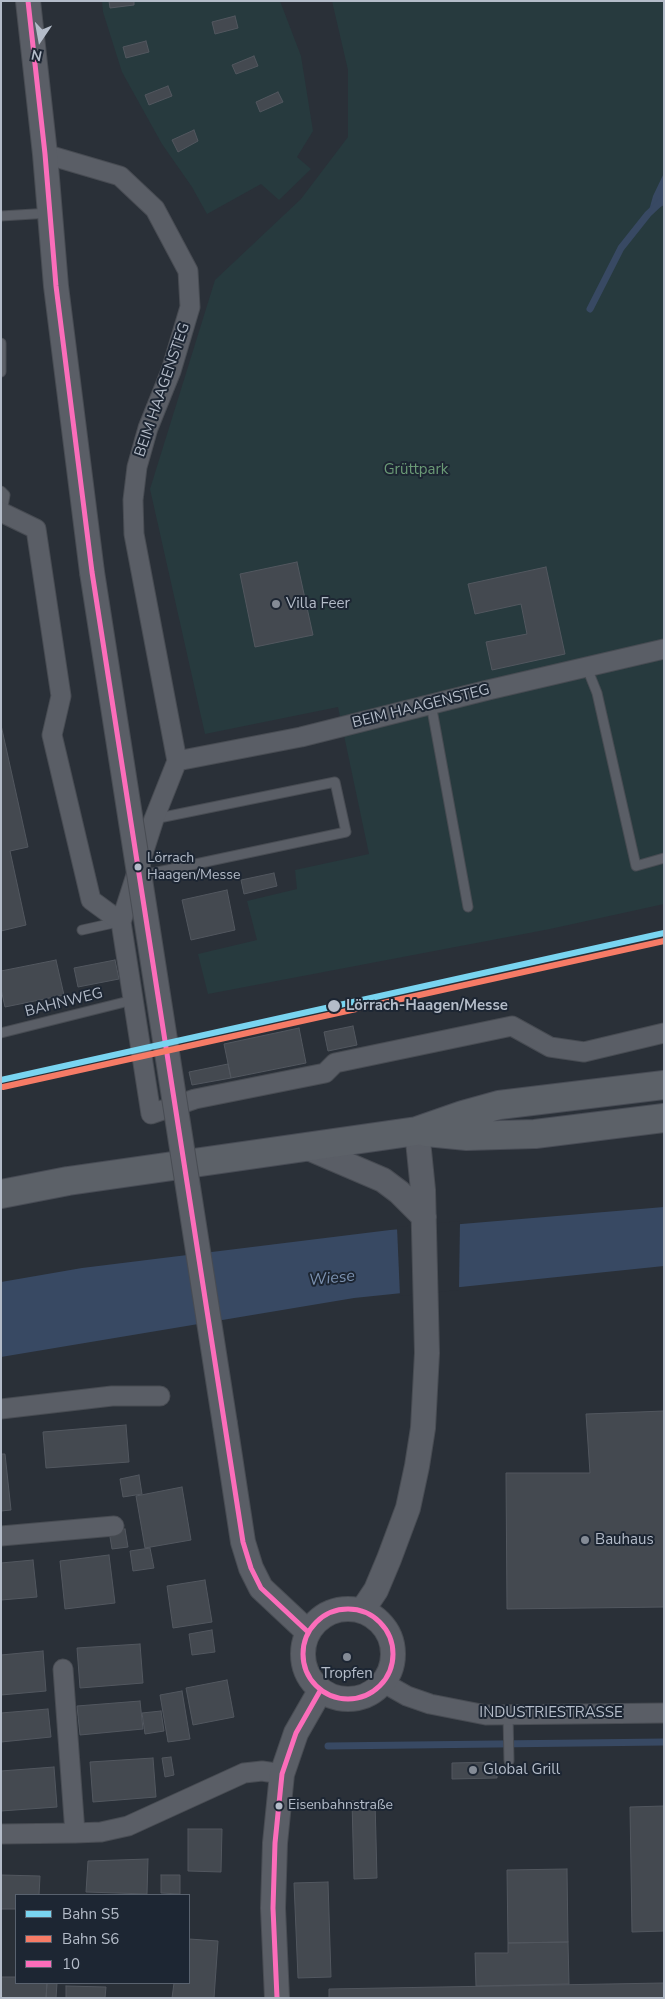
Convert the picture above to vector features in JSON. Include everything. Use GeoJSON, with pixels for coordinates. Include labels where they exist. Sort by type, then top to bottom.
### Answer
{"type":"FeatureCollection","features":[{"type":"Feature","properties":{"kind":"main road"},"geometry":{"type":"LineString","coordinates":[[417,1132],[472,1112],[499,1105],[664,1085]]}},
{"type":"Feature","properties":{"kind":"main road"},"geometry":{"type":"LineString","coordinates":[[1,1194],[68,1181],[417,1132],[467,1136],[506,1136],[664,1118]]}},
{"type":"Feature","properties":{"kind":"street"},"geometry":{"type":"LineString","coordinates":[[28,1],[45,154],[56,286],[92,572],[243,1542],[251,1568],[261,1588],[308,1632]]}},
{"type":"Feature","properties":{"kind":"street","name":"BEIM HAAGENSTEG"},"geometry":{"type":"LineString","coordinates":[[45,154],[120,176],[155,209],[188,270],[190,307],[171,371],[148,428],[137,467],[133,500],[134,534],[177,761],[301,736],[664,650]]}},
{"type":"Feature","properties":{"kind":"street"},"geometry":{"type":"LineString","coordinates":[[1,512],[36,529],[61,696],[52,735],[91,900],[121,922]]}},
{"type":"Feature","properties":{"kind":"street"},"geometry":{"type":"LineString","coordinates":[[177,761],[154,819],[121,922],[151,1114],[195,1099],[326,1073],[335,1063],[512,1026],[550,1047],[584,1052],[664,1033]]}},
{"type":"Feature","properties":{"kind":"street"},"geometry":{"type":"LineString","coordinates":[[362,1611],[376,1590],[408,1508],[418,1466],[423,1428],[427,1353],[424,1217],[417,1132]]}},
{"type":"Feature","properties":{"kind":"street"},"geometry":{"type":"LineString","coordinates":[[306,1147],[383,1180],[399,1192],[424,1217]]}},
{"type":"Feature","properties":{"kind":"street"},"geometry":{"type":"LineString","coordinates":[[1,1409],[112,1396],[160,1396]]}},
{"type":"Feature","properties":{"kind":"street"},"geometry":{"type":"LineString","coordinates":[[1,1536],[114,1526]]}},
{"type":"Feature","properties":{"kind":"street"},"geometry":{"type":"LineString","coordinates":[[346,1609],[362,1611],[375,1618],[385,1628],[392,1641],[394,1656],[391,1670],[384,1683],[370,1694],[354,1700],[336,1698],[320,1690],[309,1679],[303,1664],[303,1648],[308,1632],[318,1620],[331,1612],[346,1609]]}},
{"type":"Feature","properties":{"kind":"street"},"geometry":{"type":"LineString","coordinates":[[64,1669],[75,1833]]}},
{"type":"Feature","properties":{"kind":"street","name":"INDUSTRIESTRASSE"},"geometry":{"type":"LineString","coordinates":[[384,1683],[407,1696],[444,1708],[486,1715],[664,1713]]}},
{"type":"Feature","properties":{"kind":"street"},"geometry":{"type":"LineString","coordinates":[[277,1998],[273,1908],[275,1844],[282,1774],[296,1733],[320,1690]]}},
{"type":"Feature","properties":{"kind":"street"},"geometry":{"type":"LineString","coordinates":[[1,1834],[101,1832],[128,1826],[244,1773],[282,1774]]}},
{"type":"Feature","properties":{"kind":"lane"},"geometry":{"type":"LineString","coordinates":[[1,216],[50,213]]}},
{"type":"Feature","properties":{"kind":"lane"},"geometry":{"type":"LineString","coordinates":[[1,343],[1,372]]}},
{"type":"Feature","properties":{"kind":"lane"},"geometry":{"type":"LineString","coordinates":[[1,491],[5,495],[1,512]]}},
{"type":"Feature","properties":{"kind":"lane"},"geometry":{"type":"LineString","coordinates":[[587,668],[597,693],[636,866],[664,858]]}},
{"type":"Feature","properties":{"kind":"lane"},"geometry":{"type":"LineString","coordinates":[[431,704],[468,907]]}},
{"type":"Feature","properties":{"kind":"lane"},"geometry":{"type":"LineString","coordinates":[[134,877],[346,832],[335,782],[154,819]]}},
{"type":"Feature","properties":{"kind":"lane"},"geometry":{"type":"LineString","coordinates":[[82,930],[121,922]]}},
{"type":"Feature","properties":{"kind":"lane","name":"BAHNWEG"},"geometry":{"type":"LineString","coordinates":[[1,1033],[133,1000]]}},
{"type":"Feature","properties":{"kind":"lane"},"geometry":{"type":"LineString","coordinates":[[508,1716],[509,1761]]}},
{"type":"Feature","properties":{"kind":"green space"},"geometry":{"type":"Polygon","coordinates":[[[102,1],[280,1],[301,56],[313,131],[297,157],[311,169],[279,200],[261,184],[207,214],[192,187],[162,144],[122,72],[103,12],[102,1]]]}},
{"type":"Feature","properties":{"kind":"green space","name":"Grüttpark"},"geometry":{"type":"Polygon","coordinates":[[[332,1],[664,1],[664,173],[648,213],[664,205],[664,904],[550,929],[208,994],[198,954],[257,940],[247,901],[297,889],[295,870],[369,854],[338,707],[205,734],[150,489],[215,280],[301,199],[348,137],[348,70],[332,1]]]}},
{"type":"Feature","properties":{"kind":"water"},"geometry":{"type":"Polygon","coordinates":[[[664,173],[664,205],[648,214],[653,196],[664,173]]]}},
{"type":"Feature","properties":{"kind":"water","name":"Wiese"},"geometry":{"type":"Polygon","coordinates":[[[664,1207],[664,1266],[354,1298],[1,1357],[1,1282],[82,1268],[390,1230],[664,1207]]]}},
{"type":"Feature","properties":{"kind":"pier"},"geometry":{"type":"Polygon","coordinates":[[[460,1221],[459,1290],[400,1296],[397,1227],[460,1221]]]}},
{"type":"Feature","properties":{"kind":"building"},"geometry":{"type":"Polygon","coordinates":[[[109,1],[134,1],[134,5],[110,8],[109,1]]]}},
{"type":"Feature","properties":{"kind":"building"},"geometry":{"type":"Polygon","coordinates":[[[235,16],[238,28],[215,34],[212,22],[235,16]]]}},
{"type":"Feature","properties":{"kind":"building"},"geometry":{"type":"Polygon","coordinates":[[[146,41],[149,52],[126,58],[123,47],[146,41]]]}},
{"type":"Feature","properties":{"kind":"building"},"geometry":{"type":"Polygon","coordinates":[[[254,56],[258,66],[236,74],[232,65],[254,56]]]}},
{"type":"Feature","properties":{"kind":"building"},"geometry":{"type":"Polygon","coordinates":[[[168,86],[172,96],[149,105],[145,95],[168,86]]]}},
{"type":"Feature","properties":{"kind":"building"},"geometry":{"type":"Polygon","coordinates":[[[278,92],[283,102],[260,112],[256,102],[278,92]]]}},
{"type":"Feature","properties":{"kind":"building"},"geometry":{"type":"Polygon","coordinates":[[[194,130],[198,141],[178,152],[172,140],[194,130]]]}},
{"type":"Feature","properties":{"kind":"building","name":"Villa Feer"},"geometry":{"type":"Polygon","coordinates":[[[297,562],[313,635],[255,647],[240,574],[297,562]]]}},
{"type":"Feature","properties":{"kind":"building"},"geometry":{"type":"Polygon","coordinates":[[[546,567],[565,654],[492,670],[486,642],[527,634],[521,604],[475,614],[468,584],[546,567]]]}},
{"type":"Feature","properties":{"kind":"building"},"geometry":{"type":"Polygon","coordinates":[[[1,725],[28,847],[10,851],[26,925],[1,931],[1,725]]]}},
{"type":"Feature","properties":{"kind":"building"},"geometry":{"type":"Polygon","coordinates":[[[274,873],[277,886],[244,894],[241,880],[274,873]]]}},
{"type":"Feature","properties":{"kind":"building"},"geometry":{"type":"Polygon","coordinates":[[[227,890],[235,930],[191,940],[182,900],[227,890]]]}},
{"type":"Feature","properties":{"kind":"building"},"geometry":{"type":"Polygon","coordinates":[[[56,960],[64,995],[5,1007],[1,989],[1,971],[56,960]]]}},
{"type":"Feature","properties":{"kind":"building"},"geometry":{"type":"Polygon","coordinates":[[[115,960],[119,979],[78,987],[74,968],[115,960]]]}},
{"type":"Feature","properties":{"kind":"building"},"geometry":{"type":"Polygon","coordinates":[[[353,1026],[357,1045],[328,1051],[324,1032],[353,1026]]]}},
{"type":"Feature","properties":{"kind":"building"},"geometry":{"type":"Polygon","coordinates":[[[299,1028],[306,1063],[231,1078],[224,1044],[299,1028]]]}},
{"type":"Feature","properties":{"kind":"building"},"geometry":{"type":"Polygon","coordinates":[[[228,1064],[231,1078],[192,1085],[189,1072],[228,1064]]]}},
{"type":"Feature","properties":{"kind":"building","name":"Bauhaus"},"geometry":{"type":"Polygon","coordinates":[[[664,1411],[664,1607],[507,1609],[506,1473],[590,1473],[586,1414],[664,1411]]]}},
{"type":"Feature","properties":{"kind":"building"},"geometry":{"type":"Polygon","coordinates":[[[126,1425],[129,1462],[46,1468],[43,1432],[126,1425]]]}},
{"type":"Feature","properties":{"kind":"building"},"geometry":{"type":"Polygon","coordinates":[[[1,1454],[5,1454],[11,1510],[1,1511],[1,1454]]]}},
{"type":"Feature","properties":{"kind":"building"},"geometry":{"type":"Polygon","coordinates":[[[139,1475],[142,1494],[123,1497],[120,1479],[139,1475]]]}},
{"type":"Feature","properties":{"kind":"building"},"geometry":{"type":"Polygon","coordinates":[[[182,1487],[191,1540],[145,1548],[136,1496],[182,1487]]]}},
{"type":"Feature","properties":{"kind":"building"},"geometry":{"type":"Polygon","coordinates":[[[125,1529],[128,1547],[112,1549],[109,1531],[125,1529]]]}},
{"type":"Feature","properties":{"kind":"building"},"geometry":{"type":"Polygon","coordinates":[[[150,1548],[154,1568],[133,1571],[130,1551],[150,1548]]]}},
{"type":"Feature","properties":{"kind":"building"},"geometry":{"type":"Polygon","coordinates":[[[109,1555],[115,1603],[65,1609],[60,1561],[109,1555]]]}},
{"type":"Feature","properties":{"kind":"building"},"geometry":{"type":"Polygon","coordinates":[[[33,1560],[37,1597],[1,1600],[1,1563],[33,1560]]]}},
{"type":"Feature","properties":{"kind":"building"},"geometry":{"type":"Polygon","coordinates":[[[205,1580],[212,1622],[173,1628],[167,1586],[205,1580]]]}},
{"type":"Feature","properties":{"kind":"building"},"geometry":{"type":"Polygon","coordinates":[[[212,1630],[215,1652],[192,1655],[189,1634],[212,1630]]]}},
{"type":"Feature","properties":{"kind":"building"},"geometry":{"type":"Polygon","coordinates":[[[140,1644],[143,1683],[80,1688],[77,1648],[140,1644]]]}},
{"type":"Feature","properties":{"kind":"building"},"geometry":{"type":"Polygon","coordinates":[[[43,1651],[46,1691],[1,1695],[1,1655],[43,1651]]]}},
{"type":"Feature","properties":{"kind":"building"},"geometry":{"type":"Polygon","coordinates":[[[227,1680],[234,1717],[193,1725],[186,1688],[227,1680]]]}},
{"type":"Feature","properties":{"kind":"building"},"geometry":{"type":"Polygon","coordinates":[[[182,1691],[190,1739],[168,1742],[160,1695],[182,1691]]]}},
{"type":"Feature","properties":{"kind":"building"},"geometry":{"type":"Polygon","coordinates":[[[140,1701],[143,1729],[80,1735],[77,1706],[140,1701]]]}},
{"type":"Feature","properties":{"kind":"building"},"geometry":{"type":"Polygon","coordinates":[[[48,1709],[51,1737],[1,1742],[1,1713],[48,1709]]]}},
{"type":"Feature","properties":{"kind":"building"},"geometry":{"type":"Polygon","coordinates":[[[161,1711],[164,1731],[145,1734],[142,1713],[161,1711]]]}},
{"type":"Feature","properties":{"kind":"building"},"geometry":{"type":"Polygon","coordinates":[[[171,1757],[174,1775],[165,1777],[162,1758],[171,1757]]]}},
{"type":"Feature","properties":{"kind":"building"},"geometry":{"type":"Polygon","coordinates":[[[153,1758],[156,1797],[93,1802],[90,1762],[153,1758]]]}},
{"type":"Feature","properties":{"kind":"building"},"geometry":{"type":"Polygon","coordinates":[[[497,1762],[497,1778],[452,1779],[452,1763],[497,1762]]]}},
{"type":"Feature","properties":{"kind":"building"},"geometry":{"type":"Polygon","coordinates":[[[54,1767],[57,1807],[1,1811],[1,1771],[54,1767]]]}},
{"type":"Feature","properties":{"kind":"building"},"geometry":{"type":"Polygon","coordinates":[[[352,1801],[375,1801],[377,1878],[354,1879],[352,1801]]]}},
{"type":"Feature","properties":{"kind":"building"},"geometry":{"type":"Polygon","coordinates":[[[664,1806],[664,1931],[632,1932],[630,1807],[664,1806]]]}},
{"type":"Feature","properties":{"kind":"building"},"geometry":{"type":"Polygon","coordinates":[[[188,1829],[222,1829],[221,1872],[188,1871],[188,1829]]]}},
{"type":"Feature","properties":{"kind":"building"},"geometry":{"type":"Polygon","coordinates":[[[148,1859],[147,1894],[86,1892],[88,1861],[148,1859]]]}},
{"type":"Feature","properties":{"kind":"building"},"geometry":{"type":"Polygon","coordinates":[[[567,1869],[568,1942],[508,1943],[507,1870],[567,1869]]]}},
{"type":"Feature","properties":{"kind":"building"},"geometry":{"type":"Polygon","coordinates":[[[1,1875],[40,1876],[39,1894],[15,1894],[15,1909],[1,1909],[1,1875]]]}},
{"type":"Feature","properties":{"kind":"building"},"geometry":{"type":"Polygon","coordinates":[[[161,1875],[180,1875],[180,1894],[161,1893],[161,1875]]]}},
{"type":"Feature","properties":{"kind":"building"},"geometry":{"type":"Polygon","coordinates":[[[328,1882],[331,1977],[298,1978],[294,1883],[328,1882]]]}},
{"type":"Feature","properties":{"kind":"building"},"geometry":{"type":"Polygon","coordinates":[[[190,1939],[218,1941],[214,1998],[172,1998],[174,1984],[190,1984],[190,1939]]]}},
{"type":"Feature","properties":{"kind":"building"},"geometry":{"type":"Polygon","coordinates":[[[568,1942],[569,1984],[476,1986],[475,1953],[508,1953],[508,1943],[568,1942]]]}},
{"type":"Feature","properties":{"kind":"building"},"geometry":{"type":"Polygon","coordinates":[[[1,1977],[15,1977],[15,1984],[47,1984],[46,1998],[1,1998],[1,1977]]]}},
{"type":"Feature","properties":{"kind":"building"},"geometry":{"type":"Polygon","coordinates":[[[664,1983],[664,1998],[329,1998],[329,1989],[664,1983]]]}},
{"type":"Feature","properties":{"kind":"building"},"geometry":{"type":"Polygon","coordinates":[[[47,1984],[57,1984],[56,1998],[46,1998],[47,1984]]]}},
{"type":"Feature","properties":{"kind":"building"},"geometry":{"type":"Polygon","coordinates":[[[66,1986],[106,1987],[105,1998],[66,1998],[66,1986]]]}},
{"type":"Feature","properties":{"kind":"waterway"},"geometry":{"type":"LineString","coordinates":[[590,309],[621,248],[648,214],[664,199]]}},
{"type":"Feature","properties":{"kind":"waterway"},"geometry":{"type":"LineString","coordinates":[[328,1746],[664,1742]]}},
{"type":"Feature","properties":{"kind":"rail line","name":"S5"},"geometry":{"type":"LineString","coordinates":[[1,1080],[664,933]]}},
{"type":"Feature","properties":{"kind":"rail line","name":"S6"},"geometry":{"type":"LineString","coordinates":[[3,1087],[664,941]]}},
{"type":"Feature","properties":{"kind":"transit line","name":"10"},"geometry":{"type":"LineString","coordinates":[[28,1],[45,154],[56,286],[92,572],[243,1542],[251,1568],[261,1588],[308,1632]]}},
{"type":"Feature","properties":{"kind":"transit line","name":"10"},"geometry":{"type":"LineString","coordinates":[[348,1609],[365,1612],[380,1622],[390,1637],[393,1654],[390,1671],[380,1686],[365,1696],[348,1699],[331,1696],[316,1686],[306,1671],[303,1654],[306,1637],[316,1622],[331,1612],[348,1609]]}},
{"type":"Feature","properties":{"kind":"transit line","name":"10"},"geometry":{"type":"LineString","coordinates":[[277,1998],[273,1908],[275,1843],[282,1774],[296,1733],[320,1691]]}},
{"type":"Feature","properties":{"kind":"place","name":"Villa Feer"},"geometry":{"type":"Point","coordinates":[276,604]}},
{"type":"Feature","properties":{"kind":"place","name":"Lörrach Haagen/Messe"},"geometry":{"type":"Point","coordinates":[138,867]}},
{"type":"Feature","properties":{"kind":"place","name":"Lörrach-Haagen/Messe"},"geometry":{"type":"Point","coordinates":[334,1006]}},
{"type":"Feature","properties":{"kind":"place","name":"Bauhaus"},"geometry":{"type":"Point","coordinates":[585,1540]}},
{"type":"Feature","properties":{"kind":"place","name":"Tropfen"},"geometry":{"type":"Point","coordinates":[347,1657]}},
{"type":"Feature","properties":{"kind":"place","name":"Global Grill"},"geometry":{"type":"Point","coordinates":[473,1770]}},
{"type":"Feature","properties":{"kind":"place","name":"Eisenbahnstraße"},"geometry":{"type":"Point","coordinates":[279,1806]}}]}
